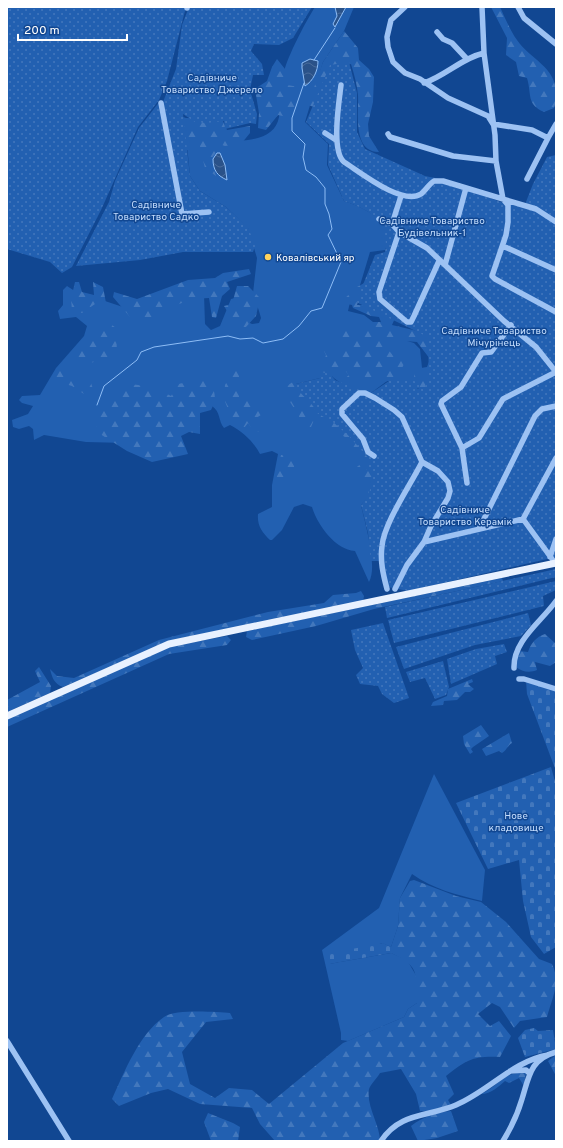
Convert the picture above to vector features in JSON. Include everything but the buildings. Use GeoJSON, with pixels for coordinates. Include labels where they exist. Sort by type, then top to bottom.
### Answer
{"type":"FeatureCollection","features":[{"type":"Feature","properties":{"kind":"main road"},"geometry":{"type":"LineString","coordinates":[[7,716],[169,644],[556,563]]}},
{"type":"Feature","properties":{"kind":"street"},"geometry":{"type":"LineString","coordinates":[[405,7],[391,20],[387,37],[388,47],[393,62],[405,73],[415,76],[448,98],[488,116],[493,124],[532,130],[548,138]]}},
{"type":"Feature","properties":{"kind":"street"},"geometry":{"type":"LineString","coordinates":[[482,7],[484,53],[496,161],[503,199],[508,205],[508,222],[503,246],[492,276],[556,312]]}},
{"type":"Feature","properties":{"kind":"street"},"geometry":{"type":"LineString","coordinates":[[518,7],[524,18],[556,44]]}},
{"type":"Feature","properties":{"kind":"street"},"geometry":{"type":"LineString","coordinates":[[437,32],[443,39],[452,43],[468,59]]}},
{"type":"Feature","properties":{"kind":"street"},"geometry":{"type":"LineString","coordinates":[[424,83],[436,78],[468,59],[484,53]]}},
{"type":"Feature","properties":{"kind":"street"},"geometry":{"type":"LineString","coordinates":[[341,85],[336,140],[340,158],[400,196],[413,196],[421,194],[434,180],[443,180],[536,209],[556,222]]}},
{"type":"Feature","properties":{"kind":"street"},"geometry":{"type":"LineString","coordinates":[[161,102],[182,214],[202,211],[209,212]]}},
{"type":"Feature","properties":{"kind":"street"},"geometry":{"type":"LineString","coordinates":[[527,179],[556,124]]}},
{"type":"Feature","properties":{"kind":"street"},"geometry":{"type":"LineString","coordinates":[[325,133],[336,140]]}},
{"type":"Feature","properties":{"kind":"street"},"geometry":{"type":"LineString","coordinates":[[388,134],[390,138],[453,156],[496,161]]}},
{"type":"Feature","properties":{"kind":"street"},"geometry":{"type":"LineString","coordinates":[[445,265],[466,188]]}},
{"type":"Feature","properties":{"kind":"street"},"geometry":{"type":"LineString","coordinates":[[392,224],[400,196]]}},
{"type":"Feature","properties":{"kind":"street"},"geometry":{"type":"LineString","coordinates":[[379,219],[392,224],[400,232],[427,248],[504,321],[511,325],[536,347],[556,372],[504,399],[480,438],[462,448]]}},
{"type":"Feature","properties":{"kind":"street"},"geometry":{"type":"LineString","coordinates":[[400,232],[379,292],[380,299],[407,322],[411,322],[439,261]]}},
{"type":"Feature","properties":{"kind":"street"},"geometry":{"type":"LineString","coordinates":[[503,246],[556,270]]}},
{"type":"Feature","properties":{"kind":"street"},"geometry":{"type":"LineString","coordinates":[[467,483],[462,448],[441,404],[442,401],[461,387],[482,353],[491,352],[511,325]]}},
{"type":"Feature","properties":{"kind":"street"},"geometry":{"type":"LineString","coordinates":[[374,456],[368,452],[363,439],[342,414],[342,409],[359,393],[365,393],[375,398],[402,417],[422,462],[438,471],[448,482],[450,491],[448,498],[431,526],[424,542],[407,565],[395,588]]}},
{"type":"Feature","properties":{"kind":"street"},"geometry":{"type":"LineString","coordinates":[[479,529],[535,416],[542,409],[556,406]]}},
{"type":"Feature","properties":{"kind":"street"},"geometry":{"type":"LineString","coordinates":[[424,542],[523,519],[556,458]]}},
{"type":"Feature","properties":{"kind":"street"},"geometry":{"type":"LineString","coordinates":[[387,589],[381,562],[385,531],[422,462]]}},
{"type":"Feature","properties":{"kind":"street"},"geometry":{"type":"LineString","coordinates":[[523,519],[556,563]]}},
{"type":"Feature","properties":{"kind":"street"},"geometry":{"type":"LineString","coordinates":[[550,556],[556,539]]}},
{"type":"Feature","properties":{"kind":"street"},"geometry":{"type":"LineString","coordinates":[[514,668],[513,659],[523,639],[556,601]]}},
{"type":"Feature","properties":{"kind":"street"},"geometry":{"type":"LineString","coordinates":[[519,679],[524,679],[556,689]]}},
{"type":"Feature","properties":{"kind":"street"},"geometry":{"type":"LineString","coordinates":[[7,1041],[69,1141]]}},
{"type":"Feature","properties":{"kind":"street"},"geometry":{"type":"LineString","coordinates":[[381,1141],[386,1133],[398,1122],[459,1104],[482,1091],[530,1058],[556,1052]]}},
{"type":"Feature","properties":{"kind":"street"},"geometry":{"type":"LineString","coordinates":[[510,1071],[527,1072],[548,1055]]}},
{"type":"Feature","properties":{"kind":"street"},"geometry":{"type":"LineString","coordinates":[[504,1141],[522,1099],[527,1072],[525,1062]]}},
{"type":"Feature","properties":{"kind":"green space"},"geometry":{"type":"Polygon","coordinates":[[[7,7],[186,7],[167,81],[159,100],[138,127],[101,210],[72,267],[62,273],[50,262],[7,249],[7,7]]]}},
{"type":"Feature","properties":{"kind":"green space"},"geometry":{"type":"Polygon","coordinates":[[[189,7],[312,7],[293,38],[279,45],[254,44],[251,51],[262,64],[264,75],[253,75],[250,90],[257,114],[256,124],[250,123],[225,129],[224,121],[206,123],[195,122],[183,114],[190,176],[200,191],[226,207],[248,227],[255,246],[253,252],[183,252],[140,260],[76,266],[109,202],[115,181],[139,128],[160,101],[163,102],[176,69],[182,25],[189,7]]]}},
{"type":"Feature","properties":{"kind":"green space"},"geometry":{"type":"Polygon","coordinates":[[[315,7],[354,7],[344,31],[323,62],[305,122],[328,144],[327,165],[344,201],[365,210],[379,219],[388,231],[389,238],[385,250],[370,252],[358,292],[351,298],[348,311],[364,315],[401,339],[414,343],[420,349],[424,386],[387,381],[371,393],[349,387],[338,381],[330,374],[321,373],[320,378],[296,384],[370,460],[371,490],[369,496],[361,505],[368,533],[371,556],[372,566],[369,582],[355,551],[348,550],[341,546],[328,535],[314,514],[312,507],[303,504],[294,507],[282,530],[272,540],[270,540],[259,525],[258,514],[272,507],[272,485],[278,454],[272,451],[260,454],[251,441],[239,430],[230,425],[224,428],[217,411],[212,406],[126,443],[86,442],[44,435],[34,440],[33,429],[29,426],[19,429],[13,427],[12,420],[28,414],[33,406],[22,403],[19,400],[22,396],[40,395],[56,368],[84,336],[87,326],[76,317],[60,319],[58,311],[63,305],[63,290],[67,286],[87,299],[102,300],[123,307],[204,294],[205,324],[211,330],[220,326],[231,299],[235,298],[246,321],[252,324],[259,323],[261,318],[253,293],[257,258],[248,228],[226,207],[200,191],[190,176],[186,135],[210,139],[239,141],[265,135],[274,128],[279,117],[282,80],[285,68],[298,37],[315,7]]]}},
{"type":"Feature","properties":{"kind":"green space"},"geometry":{"type":"Polygon","coordinates":[[[491,7],[500,7],[510,28],[522,47],[552,76],[556,93],[554,108],[544,112],[534,106],[527,78],[519,76],[516,62],[506,55],[507,38],[491,7]]]}},
{"type":"Feature","properties":{"kind":"green space"},"geometry":{"type":"Polygon","coordinates":[[[344,31],[358,48],[359,60],[369,69],[374,77],[373,102],[368,124],[369,136],[379,152],[370,150],[364,145],[361,138],[358,121],[358,91],[351,64],[342,66],[314,107],[308,105],[323,62],[344,31]]]}},
{"type":"Feature","properties":{"kind":"green space"},"geometry":{"type":"Polygon","coordinates":[[[277,59],[289,74],[287,85],[299,87],[292,118],[278,115],[266,130],[258,128],[259,113],[255,89],[267,81],[272,67],[277,59]]]}},
{"type":"Feature","properties":{"kind":"green space"},"geometry":{"type":"Polygon","coordinates":[[[349,62],[357,93],[357,132],[365,149],[425,176],[440,179],[506,204],[524,207],[533,184],[547,157],[556,155],[556,557],[408,591],[388,587],[382,561],[371,561],[368,533],[361,505],[369,494],[371,487],[372,474],[364,467],[370,460],[349,436],[334,423],[317,413],[313,406],[295,387],[296,384],[320,378],[321,372],[330,374],[335,380],[371,393],[392,379],[412,379],[420,386],[417,389],[425,387],[429,381],[428,337],[356,302],[375,255],[385,252],[386,241],[384,232],[381,224],[370,213],[344,201],[328,165],[329,144],[306,122],[330,65],[349,62]]]}},
{"type":"Feature","properties":{"kind":"green space"},"geometry":{"type":"Polygon","coordinates":[[[177,115],[186,118],[222,119],[227,130],[250,126],[250,133],[241,144],[225,146],[216,143],[218,150],[211,159],[216,176],[205,168],[203,160],[208,156],[201,152],[199,140],[191,144],[192,151],[182,149],[177,115]]]}},
{"type":"Feature","properties":{"kind":"green space"},"geometry":{"type":"Polygon","coordinates":[[[249,269],[251,274],[227,282],[230,289],[222,296],[216,318],[212,317],[209,298],[191,299],[170,308],[164,304],[160,313],[147,322],[130,317],[113,297],[114,292],[137,299],[188,280],[215,278],[223,273],[249,269]]]}},
{"type":"Feature","properties":{"kind":"green space"},"geometry":{"type":"Polygon","coordinates":[[[368,281],[361,293],[357,305],[372,305],[395,318],[392,325],[426,333],[437,340],[431,394],[415,387],[415,369],[427,367],[430,359],[417,342],[393,340],[385,347],[393,355],[403,353],[406,361],[396,378],[382,383],[379,380],[369,384],[361,371],[355,373],[354,381],[350,382],[342,389],[335,387],[349,375],[342,367],[339,368],[328,382],[315,374],[323,364],[326,355],[321,345],[327,342],[331,349],[344,348],[350,350],[355,344],[348,344],[336,337],[338,330],[360,331],[369,322],[381,322],[379,317],[371,316],[353,308],[352,305],[343,303],[343,300],[357,287],[368,281]]]}},
{"type":"Feature","properties":{"kind":"green space"},"geometry":{"type":"Polygon","coordinates":[[[75,282],[79,282],[82,292],[94,295],[93,282],[103,287],[106,303],[112,308],[95,304],[82,313],[72,310],[71,299],[75,282]]]}},
{"type":"Feature","properties":{"kind":"green space"},"geometry":{"type":"Polygon","coordinates":[[[237,286],[248,286],[260,298],[256,316],[245,328],[237,327],[224,306],[232,304],[237,286]]]}},
{"type":"Feature","properties":{"kind":"green space"},"geometry":{"type":"Polygon","coordinates":[[[104,319],[116,328],[117,354],[79,367],[75,365],[72,355],[104,319]]]}},
{"type":"Feature","properties":{"kind":"green space"},"geometry":{"type":"Polygon","coordinates":[[[64,364],[77,377],[89,377],[94,392],[84,394],[72,386],[52,380],[57,369],[64,364]]]}},
{"type":"Feature","properties":{"kind":"green space"},"geometry":{"type":"Polygon","coordinates":[[[235,369],[239,369],[239,399],[257,403],[261,415],[256,418],[264,421],[265,434],[253,430],[248,423],[244,428],[234,424],[224,399],[225,385],[235,369]]]}},
{"type":"Feature","properties":{"kind":"green space"},"geometry":{"type":"Polygon","coordinates":[[[198,380],[207,380],[214,391],[215,398],[211,410],[200,413],[200,434],[189,432],[181,436],[188,454],[152,462],[127,451],[97,432],[96,417],[114,391],[130,384],[162,388],[163,392],[171,396],[178,384],[198,380]]]}},
{"type":"Feature","properties":{"kind":"green space"},"geometry":{"type":"Polygon","coordinates":[[[294,381],[301,391],[372,447],[373,503],[367,489],[366,482],[353,470],[362,463],[345,437],[314,420],[311,427],[305,428],[300,426],[299,416],[285,394],[287,386],[294,381]]]}},
{"type":"Feature","properties":{"kind":"green space"},"geometry":{"type":"Polygon","coordinates":[[[281,455],[291,455],[297,460],[289,478],[278,483],[276,480],[281,455]]]}},
{"type":"Feature","properties":{"kind":"green space"},"geometry":{"type":"Polygon","coordinates":[[[556,569],[556,577],[387,618],[385,607],[556,569]]]}},
{"type":"Feature","properties":{"kind":"green space"},"geometry":{"type":"Polygon","coordinates":[[[502,578],[503,581],[374,609],[316,626],[252,640],[246,637],[247,631],[502,578]]]}},
{"type":"Feature","properties":{"kind":"green space"},"geometry":{"type":"Polygon","coordinates":[[[556,581],[556,590],[543,596],[544,606],[394,643],[388,620],[556,581]]]}},
{"type":"Feature","properties":{"kind":"green space"},"geometry":{"type":"Polygon","coordinates":[[[361,591],[364,596],[363,601],[173,640],[63,687],[55,682],[50,669],[57,676],[74,678],[159,640],[268,612],[324,603],[333,595],[356,593],[361,591]]]}},
{"type":"Feature","properties":{"kind":"green space"},"geometry":{"type":"Polygon","coordinates":[[[528,613],[531,625],[521,636],[475,645],[404,669],[396,647],[528,613]]]}},
{"type":"Feature","properties":{"kind":"green space"},"geometry":{"type":"Polygon","coordinates":[[[383,623],[409,698],[394,703],[382,694],[378,686],[360,684],[356,675],[363,668],[355,650],[351,630],[383,623]]]}},
{"type":"Feature","properties":{"kind":"green space"},"geometry":{"type":"Polygon","coordinates":[[[545,634],[556,644],[556,662],[550,666],[535,662],[537,670],[532,672],[526,672],[518,669],[516,667],[519,651],[528,652],[534,641],[545,634]]]}},
{"type":"Feature","properties":{"kind":"green space"},"geometry":{"type":"Polygon","coordinates":[[[227,636],[231,640],[227,645],[169,654],[7,727],[7,719],[160,651],[173,646],[227,636]]]}},
{"type":"Feature","properties":{"kind":"green space"},"geometry":{"type":"Polygon","coordinates":[[[504,644],[507,652],[495,656],[497,664],[451,684],[447,659],[476,649],[504,644]]]}},
{"type":"Feature","properties":{"kind":"green space"},"geometry":{"type":"Polygon","coordinates":[[[443,661],[449,687],[446,695],[435,699],[425,678],[410,682],[406,672],[443,661]]]}},
{"type":"Feature","properties":{"kind":"green space"},"geometry":{"type":"Polygon","coordinates":[[[39,667],[51,686],[50,693],[7,712],[7,700],[40,682],[35,671],[39,667]]]}},
{"type":"Feature","properties":{"kind":"green space"},"geometry":{"type":"Polygon","coordinates":[[[472,679],[473,682],[468,684],[474,689],[470,692],[465,692],[457,700],[444,701],[443,705],[431,706],[433,702],[447,696],[448,689],[472,679]]]}},
{"type":"Feature","properties":{"kind":"green space"},"geometry":{"type":"Polygon","coordinates":[[[526,681],[556,690],[556,771],[527,694],[526,681]]]}},
{"type":"Feature","properties":{"kind":"green space"},"geometry":{"type":"Polygon","coordinates":[[[481,725],[489,736],[473,747],[471,749],[473,752],[470,754],[464,744],[463,736],[481,725]]]}},
{"type":"Feature","properties":{"kind":"green space"},"geometry":{"type":"Polygon","coordinates":[[[509,733],[512,743],[505,751],[502,753],[499,751],[486,756],[482,749],[509,733]]]}},
{"type":"Feature","properties":{"kind":"green space","name":"Нове кладовище"},"geometry":{"type":"Polygon","coordinates":[[[551,767],[556,785],[556,947],[544,954],[531,937],[523,901],[519,860],[488,869],[456,803],[551,767]]]}},
{"type":"Feature","properties":{"kind":"green space"},"geometry":{"type":"Polygon","coordinates":[[[434,774],[485,870],[482,901],[437,888],[412,874],[400,898],[398,926],[391,947],[382,943],[329,964],[391,953],[407,960],[417,977],[417,1003],[408,1009],[404,1017],[348,1041],[341,1040],[341,1033],[322,950],[379,908],[434,774]]]}},
{"type":"Feature","properties":{"kind":"green space"},"geometry":{"type":"Polygon","coordinates":[[[414,880],[456,896],[481,902],[506,922],[539,959],[552,964],[555,971],[555,990],[547,1017],[520,1021],[514,1028],[500,1007],[492,1003],[478,1014],[490,1026],[499,1021],[511,1036],[500,1057],[483,1057],[471,1060],[446,1076],[454,1094],[448,1100],[451,1105],[431,1111],[420,1111],[416,1094],[401,1069],[380,1073],[369,1089],[369,1102],[378,1129],[380,1141],[275,1141],[260,1124],[252,1108],[200,1104],[168,1089],[151,1093],[119,1106],[112,1099],[127,1066],[147,1033],[155,1024],[169,1014],[186,1012],[230,1013],[233,1019],[206,1022],[182,1052],[190,1084],[215,1098],[229,1088],[252,1090],[269,1104],[343,1043],[404,1017],[408,1009],[417,1003],[416,978],[415,973],[408,963],[391,953],[391,947],[398,926],[400,898],[410,881],[414,880]]]}},
{"type":"Feature","properties":{"kind":"green space"},"geometry":{"type":"Polygon","coordinates":[[[383,943],[391,947],[391,953],[329,964],[326,954],[383,943]]]}},
{"type":"Feature","properties":{"kind":"green space"},"geometry":{"type":"Polygon","coordinates":[[[534,1028],[538,1031],[553,1030],[556,1049],[525,1057],[518,1038],[525,1030],[534,1028]]]}},
{"type":"Feature","properties":{"kind":"green space"},"geometry":{"type":"Polygon","coordinates":[[[556,1055],[556,1076],[548,1061],[556,1055]]]}},
{"type":"Feature","properties":{"kind":"green space"},"geometry":{"type":"Polygon","coordinates":[[[524,1072],[526,1073],[524,1086],[519,1078],[509,1083],[505,1081],[491,1091],[481,1094],[505,1077],[524,1072]]]}},
{"type":"Feature","properties":{"kind":"green space"},"geometry":{"type":"Polygon","coordinates":[[[451,1111],[458,1131],[437,1138],[418,1141],[411,1126],[430,1116],[451,1111]]]}},
{"type":"Feature","properties":{"kind":"green space"},"geometry":{"type":"Polygon","coordinates":[[[208,1113],[240,1127],[238,1141],[211,1141],[204,1122],[208,1113]]]}},
{"type":"Feature","properties":{"kind":"water"},"geometry":{"type":"Polygon","coordinates":[[[335,7],[346,7],[335,27],[333,24],[337,16],[335,7]]]}},
{"type":"Feature","properties":{"kind":"water"},"geometry":{"type":"Polygon","coordinates":[[[310,59],[318,61],[317,68],[313,79],[305,86],[302,63],[310,59]]]}},
{"type":"Feature","properties":{"kind":"water"},"geometry":{"type":"Polygon","coordinates":[[[217,153],[220,153],[225,165],[227,180],[221,177],[215,170],[213,159],[217,153]]]}},
{"type":"Feature","properties":{"kind":"waterway"},"geometry":{"type":"LineString","coordinates":[[314,60],[335,28]]}},
{"type":"Feature","properties":{"kind":"waterway"},"geometry":{"type":"LineString","coordinates":[[97,405],[104,386],[137,360],[141,352],[154,347],[228,336],[240,339],[253,338],[263,343],[283,339],[299,326],[311,311],[322,308],[341,262],[328,235],[332,229],[325,204],[325,188],[316,177],[306,170],[303,157],[305,144],[292,131],[292,118],[304,83]]}},
{"type":"Feature","properties":{"kind":"place","name":"Ковалівський яр"},"geometry":{"type":"Point","coordinates":[268,257]}},
{"type":"Feature","properties":{"kind":"park label","name":"Садівниче Товариство Джерело"},"geometry":{"type":"Point","coordinates":[212,82]}},
{"type":"Feature","properties":{"kind":"park label","name":"Садівниче Товариство Садко"},"geometry":{"type":"Point","coordinates":[156,210]}},
{"type":"Feature","properties":{"kind":"park label","name":"Садівниче Товариство Будівельник-1"},"geometry":{"type":"Point","coordinates":[432,226]}},
{"type":"Feature","properties":{"kind":"park label","name":"Садівниче Товариство Мічурінець"},"geometry":{"type":"Point","coordinates":[494,336]}},
{"type":"Feature","properties":{"kind":"park label","name":"Садівниче Товариство Керамік"},"geometry":{"type":"Point","coordinates":[465,514]}}]}
